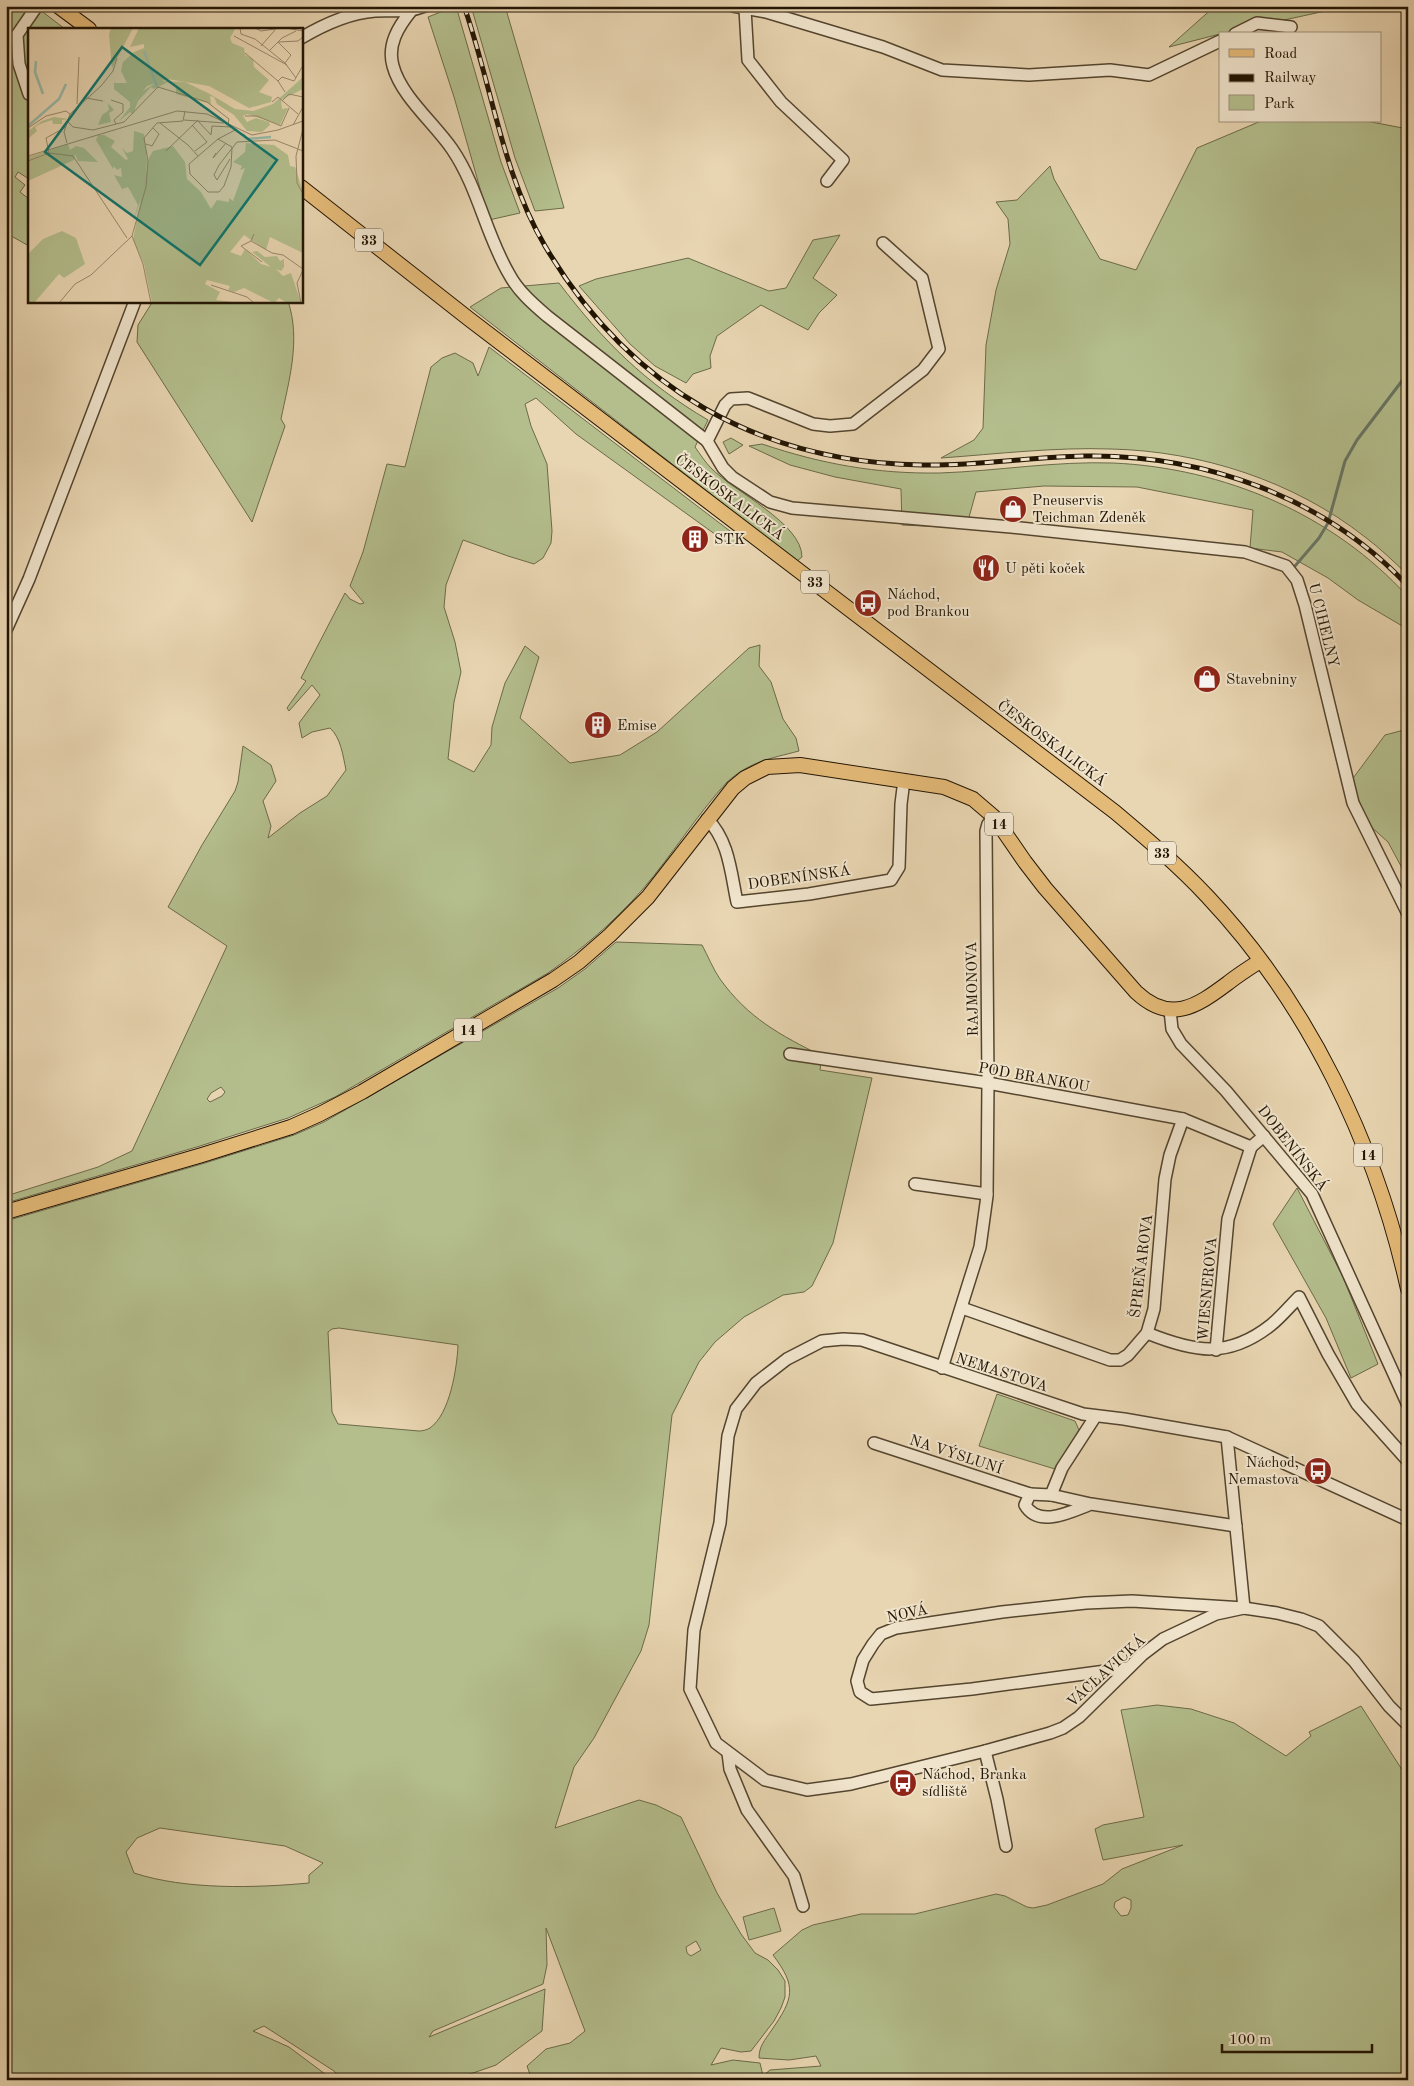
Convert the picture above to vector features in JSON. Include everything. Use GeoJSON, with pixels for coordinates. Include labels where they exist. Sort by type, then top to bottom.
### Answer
{"type":"FeatureCollection","features":[{"type":"Feature","properties":{"kind":"main road"},"geometry":{"type":"LineString","coordinates":[[58,6],[88,28]]}},
{"type":"Feature","properties":{"kind":"main road","name":"ČESKOSKALICKÁ"},"geometry":{"type":"LineString","coordinates":[[302,188],[514,354],[1115,812],[1178,867],[1208,897],[1260,961],[1297,1014],[1321,1055],[1358,1131],[1376,1174],[1391,1220],[1408,1289]]}},
{"type":"Feature","properties":{"kind":"main road","name":"14"},"geometry":{"type":"LineString","coordinates":[[6,1212],[291,1127],[347,1100],[544,985],[579,962],[610,936],[648,897],[733,788],[745,778],[758,771],[779,765],[813,766],[944,787],[963,793],[980,803],[994,817],[1044,888],[1136,992],[1152,1005],[1170,1010]]}},
{"type":"Feature","properties":{"kind":"main road"},"geometry":{"type":"LineString","coordinates":[[1170,1010],[1188,1008],[1200,1003],[1260,961]]}},
{"type":"Feature","properties":{"kind":"street"},"geometry":{"type":"LineString","coordinates":[[28,91],[12,35],[23,25],[37,6]]}},
{"type":"Feature","properties":{"kind":"street"},"geometry":{"type":"LineString","coordinates":[[302,38],[352,10],[374,11],[419,8]]}},
{"type":"Feature","properties":{"kind":"street"},"geometry":{"type":"LineString","coordinates":[[419,8],[401,24],[392,47],[392,64],[397,80],[437,128],[459,160],[510,276],[528,298],[585,348],[707,441],[731,399],[748,398],[813,424],[830,426],[853,424],[922,370],[939,349],[922,278],[883,243]]}},
{"type":"Feature","properties":{"kind":"street"},"geometry":{"type":"LineString","coordinates":[[827,181],[843,160],[781,102],[748,60],[739,8],[766,12],[883,47],[942,70],[1029,75],[1110,70],[1149,75],[1219,41]]}},
{"type":"Feature","properties":{"kind":"street"},"geometry":{"type":"LineString","coordinates":[[1239,32],[1257,23],[1291,27]]}},
{"type":"Feature","properties":{"kind":"street"},"geometry":{"type":"LineString","coordinates":[[6,630],[29,579],[135,302]]}},
{"type":"Feature","properties":{"kind":"street","name":"U CIHELNY"},"geometry":{"type":"LineString","coordinates":[[707,441],[723,468],[732,477],[770,502],[792,508],[995,526],[1245,552],[1286,566],[1297,580],[1305,605],[1353,803],[1408,914]]}},
{"type":"Feature","properties":{"kind":"street","name":"DOBENÍNSKÁ"},"geometry":{"type":"LineString","coordinates":[[708,819],[716,828],[724,844],[737,902],[809,894],[891,880],[899,867],[901,804],[904,780]]}},
{"type":"Feature","properties":{"kind":"street","name":"RAJMONOVA"},"geometry":{"type":"LineString","coordinates":[[942,1368],[980,1247],[987,1194],[986,831],[988,824],[994,817]]}},
{"type":"Feature","properties":{"kind":"street","name":"DOBENÍNSKÁ"},"geometry":{"type":"LineString","coordinates":[[1170,1010],[1172,1029],[1181,1044],[1226,1091],[1312,1194],[1407,1403]]}},
{"type":"Feature","properties":{"kind":"street","name":"POD BRANKOU"},"geometry":{"type":"LineString","coordinates":[[790,1054],[988,1083],[1182,1119],[1251,1147]]}},
{"type":"Feature","properties":{"kind":"street","name":"ŠPREŇAROVA"},"geometry":{"type":"LineString","coordinates":[[962,1308],[1110,1360],[1120,1360],[1128,1355],[1147,1333],[1154,1308],[1165,1179],[1170,1155],[1182,1119]]}},
{"type":"Feature","properties":{"kind":"street"},"geometry":{"type":"LineString","coordinates":[[1251,1147],[1264,1136]]}},
{"type":"Feature","properties":{"kind":"street","name":"WIESNEROVA"},"geometry":{"type":"LineString","coordinates":[[1251,1147],[1228,1219],[1216,1350],[1242,1342],[1271,1325],[1299,1297],[1328,1354],[1357,1404],[1408,1461]]}},
{"type":"Feature","properties":{"kind":"street"},"geometry":{"type":"LineString","coordinates":[[915,1184],[987,1194]]}},
{"type":"Feature","properties":{"kind":"street"},"geometry":{"type":"LineString","coordinates":[[1147,1333],[1178,1345],[1216,1350]]}},
{"type":"Feature","properties":{"kind":"street","name":"NEMASTOVA"},"geometry":{"type":"LineString","coordinates":[[715,1548],[720,1523],[728,1436],[736,1409],[756,1383],[787,1359],[822,1341],[843,1339],[862,1340],[1095,1417],[1124,1418],[1228,1438],[1408,1520]]}},
{"type":"Feature","properties":{"kind":"street"},"geometry":{"type":"LineString","coordinates":[[1051,1495],[1062,1468],[1095,1417]]}},
{"type":"Feature","properties":{"kind":"street"},"geometry":{"type":"LineString","coordinates":[[1228,1438],[1244,1608]]}},
{"type":"Feature","properties":{"kind":"street","name":"NA VÝSLUNÍ"},"geometry":{"type":"LineString","coordinates":[[874,1443],[1030,1494],[1051,1495],[1090,1504],[1236,1526]]}},
{"type":"Feature","properties":{"kind":"street","name":"NA VÝSLUNÍ"},"geometry":{"type":"LineString","coordinates":[[1030,1494],[1026,1506],[1029,1512],[1045,1518],[1060,1515],[1090,1504]]}},
{"type":"Feature","properties":{"kind":"street","name":"VÁCLAVICKÁ"},"geometry":{"type":"LineString","coordinates":[[715,1548],[694,1630],[690,1690],[716,1742],[728,1753],[766,1780],[807,1790],[851,1784],[985,1751],[1063,1728],[1079,1717],[1142,1655],[1164,1639],[1216,1614],[1244,1608]]}},
{"type":"Feature","properties":{"kind":"street","name":"NOVÁ"},"geometry":{"type":"LineString","coordinates":[[1128,1668],[972,1689],[871,1699],[860,1692],[857,1681],[863,1660],[873,1644],[881,1634],[896,1628],[1002,1612],[1086,1603],[1132,1602],[1244,1608],[1302,1619],[1319,1626],[1354,1661],[1389,1706],[1408,1725]]}},
{"type":"Feature","properties":{"kind":"street"},"geometry":{"type":"LineString","coordinates":[[985,1751],[1006,1846]]}},
{"type":"Feature","properties":{"kind":"street","name":"VÁCLAVICKÁ"},"geometry":{"type":"LineString","coordinates":[[728,1753],[730,1769],[748,1810],[794,1876],[803,1906]]}},
{"type":"Feature","properties":{"kind":"green space"},"geometry":{"type":"Polygon","coordinates":[[[6,6],[35,6],[64,28],[28,28],[28,178],[18,172],[15,177],[25,185],[20,192],[28,198],[28,245],[6,233],[6,6]]]}},
{"type":"Feature","properties":{"kind":"green space"},"geometry":{"type":"Polygon","coordinates":[[[456,6],[501,162],[520,213],[489,220],[454,97],[428,17],[456,6]]]}},
{"type":"Feature","properties":{"kind":"green space"},"geometry":{"type":"Polygon","coordinates":[[[471,6],[505,6],[564,208],[535,211],[515,158],[471,6]]]}},
{"type":"Feature","properties":{"kind":"green space"},"geometry":{"type":"Polygon","coordinates":[[[1215,6],[1334,6],[1330,10],[1229,32],[1219,32],[1219,34],[1169,47],[1215,6]]]}},
{"type":"Feature","properties":{"kind":"green space"},"geometry":{"type":"Polygon","coordinates":[[[1259,122],[1371,122],[1408,129],[1408,575],[1382,550],[1365,537],[1337,517],[1308,500],[1277,485],[1212,463],[1145,451],[1111,449],[1047,450],[941,458],[974,440],[983,428],[986,345],[996,290],[1010,244],[1008,219],[996,202],[1017,200],[1050,166],[1054,179],[1100,259],[1136,270],[1197,148],[1259,122]]]}},
{"type":"Feature","properties":{"kind":"green space"},"geometry":{"type":"Polygon","coordinates":[[[840,235],[813,278],[837,295],[819,313],[808,330],[761,305],[717,336],[710,356],[711,368],[693,374],[686,383],[655,366],[630,344],[579,286],[596,279],[688,258],[769,291],[786,288],[813,240],[840,235]]]}},
{"type":"Feature","properties":{"kind":"green space"},"geometry":{"type":"Polygon","coordinates":[[[559,283],[592,324],[626,359],[664,391],[708,420],[695,447],[711,468],[779,520],[791,532],[799,544],[802,557],[797,561],[470,307],[501,288],[559,283]]]}},
{"type":"Feature","properties":{"kind":"green space"},"geometry":{"type":"Polygon","coordinates":[[[152,302],[288,302],[294,330],[294,345],[281,419],[285,426],[252,522],[137,342],[138,325],[152,302]]]}},
{"type":"Feature","properties":{"kind":"green space"},"geometry":{"type":"Polygon","coordinates":[[[489,347],[743,541],[741,545],[730,545],[576,434],[536,398],[525,404],[531,426],[547,464],[552,531],[551,543],[543,558],[534,564],[463,540],[446,585],[444,607],[455,642],[461,672],[454,702],[448,759],[474,772],[491,745],[492,727],[505,683],[525,646],[539,657],[520,718],[570,763],[620,755],[657,732],[749,648],[760,645],[759,666],[771,682],[783,719],[796,738],[799,751],[752,765],[727,782],[642,890],[585,945],[561,964],[335,1097],[288,1118],[6,1203],[6,1196],[98,1167],[132,1151],[227,946],[168,907],[202,845],[235,791],[243,746],[271,765],[276,781],[263,801],[271,826],[268,838],[300,813],[327,796],[346,770],[339,742],[330,728],[312,732],[302,738],[299,723],[320,695],[312,685],[289,711],[287,708],[306,681],[301,678],[345,593],[350,599],[360,604],[364,603],[350,586],[363,552],[387,464],[405,467],[431,367],[442,358],[455,353],[473,363],[478,376],[489,347]],[[221,1087],[211,1093],[207,1099],[210,1102],[222,1096],[225,1092],[221,1087]]]}},
{"type":"Feature","properties":{"kind":"green space"},"geometry":{"type":"Polygon","coordinates":[[[731,438],[743,445],[729,454],[723,442],[731,438]]]}},
{"type":"Feature","properties":{"kind":"green space"},"geometry":{"type":"Polygon","coordinates":[[[762,444],[806,457],[871,470],[940,473],[1070,463],[1113,463],[1195,474],[1235,486],[1274,501],[1311,519],[1346,542],[1378,568],[1408,597],[1408,639],[1404,627],[1358,600],[1328,578],[1282,552],[1250,548],[1253,510],[1137,487],[1044,486],[976,492],[966,528],[902,525],[901,489],[835,477],[790,465],[749,446],[762,444]]]}},
{"type":"Feature","properties":{"kind":"green space"},"geometry":{"type":"Polygon","coordinates":[[[1408,729],[1408,879],[1388,842],[1369,825],[1351,781],[1385,735],[1408,729]]]}},
{"type":"Feature","properties":{"kind":"green space"},"geometry":{"type":"Polygon","coordinates":[[[616,942],[702,945],[720,979],[742,1005],[779,1033],[822,1056],[820,1070],[872,1078],[833,1243],[812,1286],[804,1292],[783,1295],[744,1317],[715,1342],[699,1362],[672,1415],[649,1625],[641,1651],[594,1738],[574,1767],[555,1828],[639,1800],[656,1805],[681,1817],[717,1893],[741,1934],[755,1953],[768,1960],[785,1981],[785,1997],[781,2008],[774,2021],[751,2051],[741,2052],[721,2048],[711,2065],[733,2060],[760,2063],[764,2080],[532,2080],[527,2066],[546,2049],[570,2043],[585,2031],[546,1928],[547,1965],[543,1984],[433,2031],[429,2037],[545,1989],[542,2031],[496,2065],[453,2080],[342,2080],[334,2071],[264,2026],[253,2031],[289,2047],[333,2080],[6,2080],[6,1221],[205,1163],[294,1135],[324,1122],[558,988],[585,969],[616,942]],[[339,1328],[328,1332],[332,1412],[338,1424],[419,1431],[429,1429],[443,1412],[447,1402],[456,1366],[458,1345],[339,1328]],[[160,1828],[137,1838],[126,1852],[134,1873],[154,1879],[198,1885],[244,1887],[309,1883],[309,1875],[323,1863],[285,1846],[160,1828]],[[696,1941],[686,1947],[687,1953],[691,1956],[701,1950],[696,1941]]]}},
{"type":"Feature","properties":{"kind":"green space"},"geometry":{"type":"Polygon","coordinates":[[[1297,1188],[1343,1277],[1378,1364],[1351,1378],[1326,1318],[1273,1224],[1297,1188]]]}},
{"type":"Feature","properties":{"kind":"green space"},"geometry":{"type":"Polygon","coordinates":[[[997,1394],[1075,1421],[1079,1430],[1055,1469],[979,1446],[997,1394]]]}},
{"type":"Feature","properties":{"kind":"green space"},"geometry":{"type":"Polygon","coordinates":[[[1157,1705],[1191,1709],[1234,1723],[1286,1756],[1311,1736],[1309,1732],[1361,1706],[1408,1779],[1408,2080],[765,2080],[764,2075],[770,2070],[821,2066],[816,2056],[789,2060],[759,2058],[761,2047],[779,2020],[790,1993],[786,1976],[773,1955],[802,1930],[813,1925],[861,1914],[915,1914],[996,1894],[1005,1896],[1027,1907],[1033,1908],[1047,1905],[1103,1884],[1122,1869],[1183,1845],[1103,1860],[1095,1829],[1103,1825],[1144,1817],[1121,1710],[1157,1705]],[[1124,1897],[1115,1902],[1114,1907],[1121,1916],[1128,1915],[1131,1908],[1131,1900],[1124,1897]]]}},
{"type":"Feature","properties":{"kind":"green space"},"geometry":{"type":"Polygon","coordinates":[[[774,1908],[781,1931],[749,1940],[743,1917],[774,1908]]]}},
{"type":"Feature","properties":{"kind":"waterway"},"geometry":{"type":"LineString","coordinates":[[1295,566],[1319,538],[1328,523],[1345,461],[1357,440],[1408,373]]}},
{"type":"Feature","properties":{"kind":"railway"},"geometry":{"type":"LineString","coordinates":[[464,6],[518,189],[530,218],[545,246],[579,296],[616,340],[658,377],[704,408],[753,432],[807,450],[863,461],[943,465],[1084,456],[1129,457],[1174,463],[1217,473],[1260,487],[1301,505],[1339,528],[1375,555],[1408,586]]}},
{"type":"Feature","properties":{"kind":"place","name":"Pneuservis Teichman Zdeněk"},"geometry":{"type":"Point","coordinates":[1013,509]}},
{"type":"Feature","properties":{"kind":"place","name":"STK"},"geometry":{"type":"Point","coordinates":[695,539]}},
{"type":"Feature","properties":{"kind":"place","name":"U pěti koček"},"geometry":{"type":"Point","coordinates":[986,568]}},
{"type":"Feature","properties":{"kind":"place","name":"Náchod, pod Brankou"},"geometry":{"type":"Point","coordinates":[868,603]}},
{"type":"Feature","properties":{"kind":"place","name":"Stavebniny"},"geometry":{"type":"Point","coordinates":[1207,679]}},
{"type":"Feature","properties":{"kind":"place","name":"Emise"},"geometry":{"type":"Point","coordinates":[598,725]}},
{"type":"Feature","properties":{"kind":"place","name":"Náchod, Nemastova"},"geometry":{"type":"Point","coordinates":[1318,1471]}},
{"type":"Feature","properties":{"kind":"place","name":"Náchod, Branka sídliště"},"geometry":{"type":"Point","coordinates":[903,1783]}}]}
